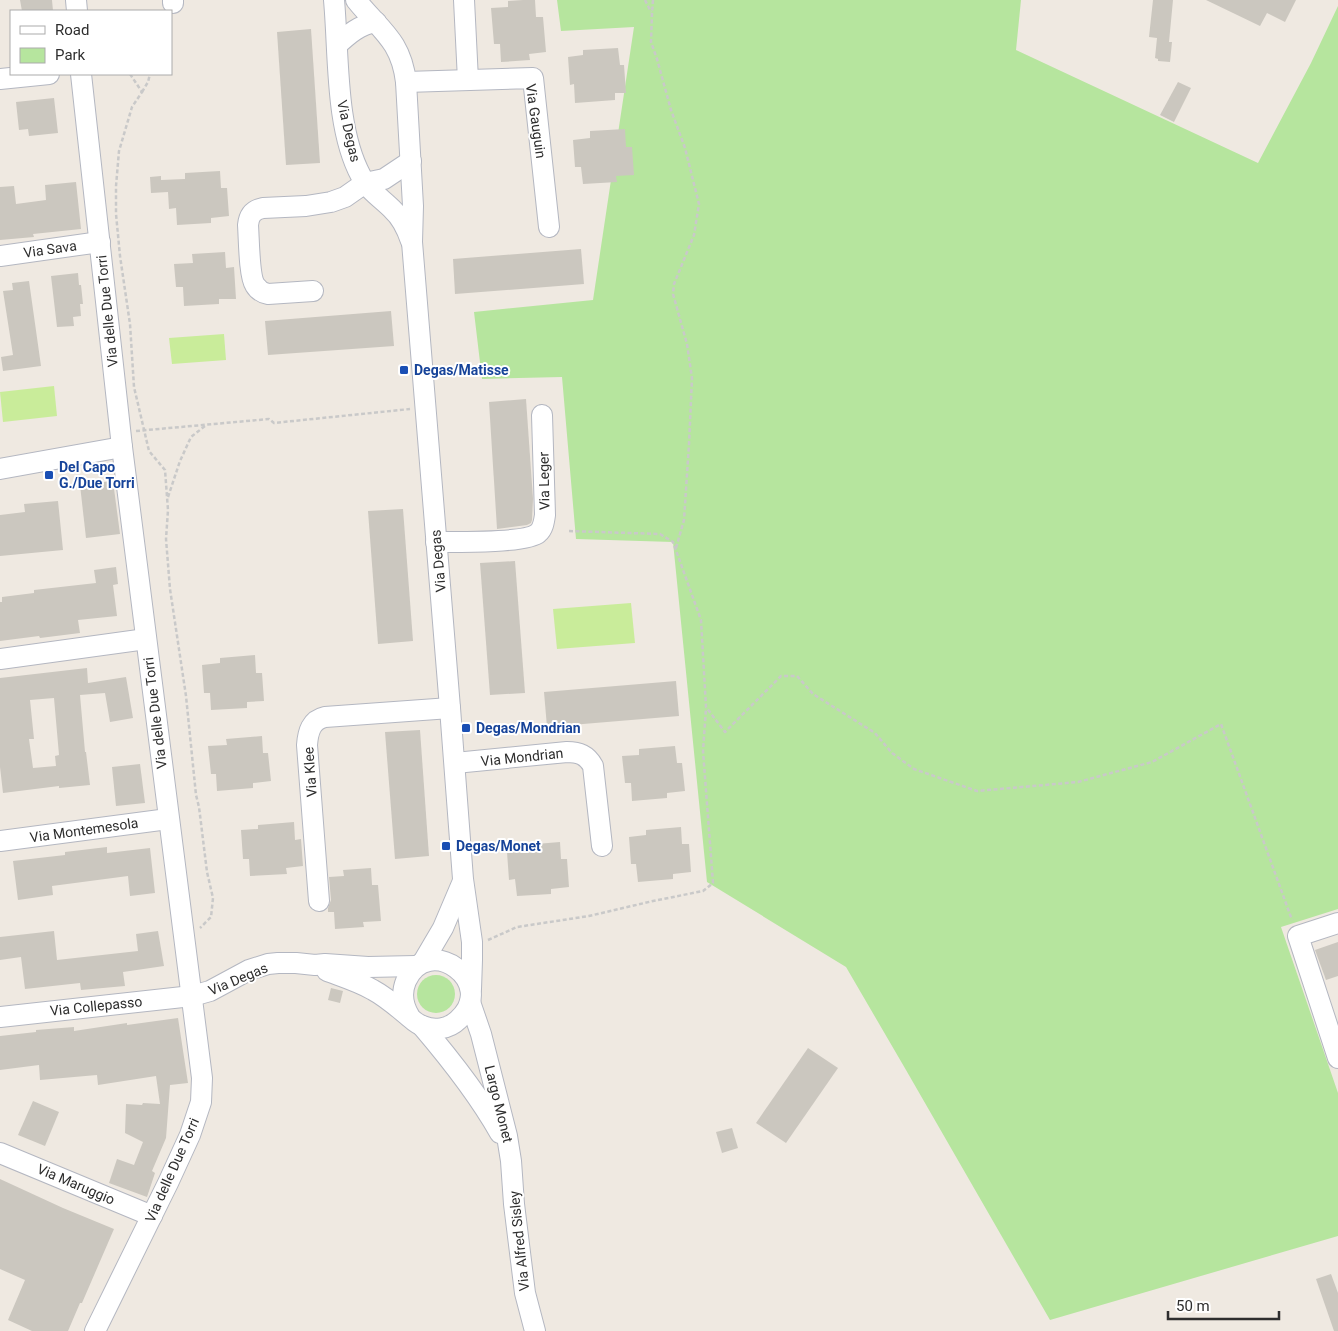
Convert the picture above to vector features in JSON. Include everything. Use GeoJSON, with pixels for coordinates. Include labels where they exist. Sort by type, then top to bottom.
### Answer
{"type":"FeatureCollection","features":[{"type":"Feature","properties":{"kind":"street","name":"Via Degas"},"geometry":{"type":"LineString","coordinates":[[334,0],[341,104],[344,126],[353,158],[365,183],[401,219],[412,242]]}},
{"type":"Feature","properties":{"kind":"street","name":"Via Degas"},"geometry":{"type":"LineString","coordinates":[[356,0],[397,48],[404,65],[406,82],[413,206],[412,242],[463,879],[472,947],[470,995]]}},
{"type":"Feature","properties":{"kind":"street"},"geometry":{"type":"LineString","coordinates":[[464,0],[468,80]]}},
{"type":"Feature","properties":{"kind":"street"},"geometry":{"type":"LineString","coordinates":[[337,45],[357,29],[376,22]]}},
{"type":"Feature","properties":{"kind":"street"},"geometry":{"type":"LineString","coordinates":[[0,80],[41,75]]}},
{"type":"Feature","properties":{"kind":"street","name":"Via delle Due Torri"},"geometry":{"type":"LineString","coordinates":[[81,75],[121,440],[202,1078],[200,1102],[190,1135],[95,1331]]}},
{"type":"Feature","properties":{"kind":"street","name":"Via Gauguin"},"geometry":{"type":"LineString","coordinates":[[406,82],[533,78],[549,227]]}},
{"type":"Feature","properties":{"kind":"street"},"geometry":{"type":"LineString","coordinates":[[313,291],[268,294],[263,293],[255,286],[252,278],[248,225],[250,217],[255,211],[263,208],[306,206],[345,197],[365,183],[384,179],[411,161]]}},
{"type":"Feature","properties":{"kind":"street","name":"Via Sava"},"geometry":{"type":"LineString","coordinates":[[0,256],[100,242]]}},
{"type":"Feature","properties":{"kind":"street","name":"Via Leger"},"geometry":{"type":"LineString","coordinates":[[436,542],[523,539],[538,533],[544,524],[545,515],[542,415]]}},
{"type":"Feature","properties":{"kind":"street"},"geometry":{"type":"LineString","coordinates":[[0,469],[121,440]]}},
{"type":"Feature","properties":{"kind":"street"},"geometry":{"type":"LineString","coordinates":[[0,659],[146,639]]}},
{"type":"Feature","properties":{"kind":"street","name":"Via Klee"},"geometry":{"type":"LineString","coordinates":[[319,900],[308,745],[311,726],[318,719],[322,718],[450,708]]}},
{"type":"Feature","properties":{"kind":"street","name":"Via Mondrian"},"geometry":{"type":"LineString","coordinates":[[455,763],[572,752],[586,756],[593,766],[602,846]]}},
{"type":"Feature","properties":{"kind":"street","name":"Via Montemesola"},"geometry":{"type":"LineString","coordinates":[[0,841],[168,819]]}},
{"type":"Feature","properties":{"kind":"street","name":"Via Degas"},"geometry":{"type":"LineString","coordinates":[[420,964],[440,934],[450,914],[463,879]]}},
{"type":"Feature","properties":{"kind":"street"},"geometry":{"type":"LineString","coordinates":[[1338,923],[1298,936],[1338,1058]]}},
{"type":"Feature","properties":{"kind":"street","name":"Largo Monet"},"geometry":{"type":"LineString","coordinates":[[315,965],[383,967],[420,964],[438,960],[460,970],[466,977],[494,1081],[510,1150]]}},
{"type":"Feature","properties":{"kind":"street","name":"Via Degas"},"geometry":{"type":"LineString","coordinates":[[192,996],[205,993],[244,973],[268,964],[291,962],[315,965]]}},
{"type":"Feature","properties":{"kind":"street","name":"Largo Monet"},"geometry":{"type":"LineString","coordinates":[[416,1022],[404,1005],[403,992],[407,979],[420,964]]}},
{"type":"Feature","properties":{"kind":"street","name":"Largo Monet"},"geometry":{"type":"LineString","coordinates":[[315,965],[373,990],[387,998],[416,1022],[450,1058],[471,1087],[510,1150]]}},
{"type":"Feature","properties":{"kind":"street"},"geometry":{"type":"LineString","coordinates":[[416,1022],[431,1029],[455,1023],[463,1016],[470,995]]}},
{"type":"Feature","properties":{"kind":"street","name":"Via Collepasso"},"geometry":{"type":"LineString","coordinates":[[0,1017],[192,996]]}},
{"type":"Feature","properties":{"kind":"street","name":"Via Alfred Sisley"},"geometry":{"type":"LineString","coordinates":[[510,1150],[514,1204],[525,1293],[535,1331]]}},
{"type":"Feature","properties":{"kind":"street","name":"Via Maruggio"},"geometry":{"type":"LineString","coordinates":[[0,1152],[152,1216]]}},
{"type":"Feature","properties":{"kind":"path"},"geometry":{"type":"LineString","coordinates":[[645,0],[652,13]]}},
{"type":"Feature","properties":{"kind":"path"},"geometry":{"type":"LineString","coordinates":[[653,0],[651,42],[671,110],[685,148],[699,204],[694,234],[674,284],[673,294],[687,344],[692,378],[684,520],[676,550]]}},
{"type":"Feature","properties":{"kind":"path"},"geometry":{"type":"LineString","coordinates":[[131,75],[142,92]]}},
{"type":"Feature","properties":{"kind":"path"},"geometry":{"type":"LineString","coordinates":[[150,75],[148,82],[132,108],[119,151],[116,214],[130,324],[134,387],[146,430],[149,451],[165,470],[168,510],[166,539],[170,590],[186,696],[196,795],[213,898],[210,917],[200,928],[198,939],[184,941]]}},
{"type":"Feature","properties":{"kind":"path"},"geometry":{"type":"LineString","coordinates":[[121,440],[146,430],[269,419],[274,424],[425,407]]}},
{"type":"Feature","properties":{"kind":"path"},"geometry":{"type":"LineString","coordinates":[[167,498],[191,437],[206,425]]}},
{"type":"Feature","properties":{"kind":"path"},"geometry":{"type":"LineString","coordinates":[[472,947],[517,927],[589,916],[653,900],[702,891],[713,883],[703,751],[706,707],[701,620],[673,542],[660,534],[569,531]]}},
{"type":"Feature","properties":{"kind":"path"},"geometry":{"type":"LineString","coordinates":[[706,707],[726,732],[781,676],[797,676],[813,694],[875,734],[892,753],[914,769],[977,791],[1078,782],[1152,762],[1221,724],[1298,936]]}},
{"type":"Feature","properties":{"kind":"green space"},"geometry":{"type":"Polygon","coordinates":[[[557,0],[1021,0],[1016,50],[1258,163],[1311,63],[1338,6],[1338,909],[1281,927],[1338,1093],[1338,1236],[1050,1320],[846,967],[707,882],[673,542],[576,539],[562,377],[482,379],[474,312],[593,300],[634,27],[561,31],[557,0]]]}},
{"type":"Feature","properties":{"kind":"green space"},"geometry":{"type":"Polygon","coordinates":[[[224,334],[226,360],[172,364],[169,338],[224,334]]]}},
{"type":"Feature","properties":{"kind":"green space"},"geometry":{"type":"Polygon","coordinates":[[[54,386],[57,416],[3,422],[0,392],[54,386]]]}},
{"type":"Feature","properties":{"kind":"green space"},"geometry":{"type":"Polygon","coordinates":[[[631,603],[635,643],[557,649],[553,609],[631,603]]]}},
{"type":"Feature","properties":{"kind":"green space"},"geometry":{"type":"Polygon","coordinates":[[[436,975],[450,980],[455,994],[450,1008],[436,1013],[422,1008],[417,994],[422,980],[436,975]]]}},
{"type":"Feature","properties":{"kind":"building"},"geometry":{"type":"Polygon","coordinates":[[[20,0],[52,0],[53,10],[22,10],[20,0]]]}},
{"type":"Feature","properties":{"kind":"building"},"geometry":{"type":"Polygon","coordinates":[[[535,0],[536,17],[543,17],[546,52],[529,54],[530,60],[501,62],[500,44],[494,44],[491,8],[508,7],[508,1],[535,0]]]}},
{"type":"Feature","properties":{"kind":"building"},"geometry":{"type":"Polygon","coordinates":[[[1153,0],[1173,0],[1169,42],[1172,42],[1170,62],[1158,61],[1155,58],[1157,38],[1149,37],[1153,0]]]}},
{"type":"Feature","properties":{"kind":"building"},"geometry":{"type":"Polygon","coordinates":[[[1206,0],[1296,0],[1285,22],[1267,13],[1260,26],[1206,0]]]}},
{"type":"Feature","properties":{"kind":"building"},"geometry":{"type":"Polygon","coordinates":[[[311,29],[320,163],[286,165],[277,32],[311,29]]]}},
{"type":"Feature","properties":{"kind":"building"},"geometry":{"type":"Polygon","coordinates":[[[618,48],[620,65],[624,65],[626,93],[615,93],[615,100],[575,103],[574,84],[570,85],[568,57],[583,55],[583,50],[618,48]]]}},
{"type":"Feature","properties":{"kind":"building"},"geometry":{"type":"Polygon","coordinates":[[[1178,82],[1191,88],[1174,122],[1160,115],[1178,82]]]}},
{"type":"Feature","properties":{"kind":"building"},"geometry":{"type":"Polygon","coordinates":[[[54,98],[58,133],[29,136],[28,129],[19,130],[16,102],[54,98]]]}},
{"type":"Feature","properties":{"kind":"building"},"geometry":{"type":"Polygon","coordinates":[[[625,129],[626,147],[632,147],[634,175],[616,176],[617,182],[583,184],[581,167],[575,167],[573,140],[590,138],[590,131],[625,129]]]}},
{"type":"Feature","properties":{"kind":"building"},"geometry":{"type":"Polygon","coordinates":[[[220,171],[221,188],[227,188],[229,216],[211,218],[211,223],[177,225],[176,208],[169,209],[168,192],[151,193],[150,177],[161,176],[161,180],[185,179],[185,173],[220,171]]]}},
{"type":"Feature","properties":{"kind":"building"},"geometry":{"type":"Polygon","coordinates":[[[76,182],[81,229],[33,234],[34,237],[0,240],[0,187],[14,186],[16,204],[46,200],[45,185],[76,182]]]}},
{"type":"Feature","properties":{"kind":"building"},"geometry":{"type":"Polygon","coordinates":[[[581,249],[584,284],[455,294],[453,259],[581,249]]]}},
{"type":"Feature","properties":{"kind":"building"},"geometry":{"type":"Polygon","coordinates":[[[225,252],[226,268],[234,267],[236,299],[219,299],[219,304],[184,306],[183,287],[176,287],[174,264],[193,263],[192,254],[225,252]]]}},
{"type":"Feature","properties":{"kind":"building"},"geometry":{"type":"Polygon","coordinates":[[[78,273],[83,304],[80,304],[81,316],[73,317],[74,326],[57,327],[51,276],[78,273]]]}},
{"type":"Feature","properties":{"kind":"building"},"geometry":{"type":"Polygon","coordinates":[[[29,281],[41,366],[3,371],[1,357],[13,355],[3,291],[13,290],[12,283],[29,281]]]}},
{"type":"Feature","properties":{"kind":"building"},"geometry":{"type":"Polygon","coordinates":[[[391,311],[394,346],[268,355],[265,321],[391,311]]]}},
{"type":"Feature","properties":{"kind":"building"},"geometry":{"type":"Polygon","coordinates":[[[526,399],[533,499],[532,520],[527,525],[497,529],[489,402],[526,399]]]}},
{"type":"Feature","properties":{"kind":"building"},"geometry":{"type":"Polygon","coordinates":[[[113,481],[120,534],[86,538],[80,485],[113,481]]]}},
{"type":"Feature","properties":{"kind":"building"},"geometry":{"type":"Polygon","coordinates":[[[58,501],[63,550],[0,556],[0,515],[25,512],[24,504],[58,501]]]}},
{"type":"Feature","properties":{"kind":"building"},"geometry":{"type":"Polygon","coordinates":[[[403,509],[413,641],[378,644],[368,511],[403,509]]]}},
{"type":"Feature","properties":{"kind":"building"},"geometry":{"type":"Polygon","coordinates":[[[515,561],[525,693],[490,695],[480,563],[515,561]]]}},
{"type":"Feature","properties":{"kind":"building"},"geometry":{"type":"Polygon","coordinates":[[[116,567],[118,584],[113,585],[117,616],[78,620],[80,633],[0,641],[0,602],[2,602],[2,597],[34,593],[34,590],[96,583],[94,570],[116,567]]]}},
{"type":"Feature","properties":{"kind":"building"},"geometry":{"type":"Polygon","coordinates":[[[255,655],[256,673],[262,673],[264,701],[247,702],[247,708],[211,710],[210,693],[204,693],[202,665],[220,663],[220,658],[255,655]]]}},
{"type":"Feature","properties":{"kind":"building"},"geometry":{"type":"Polygon","coordinates":[[[87,668],[88,683],[126,677],[133,718],[110,722],[105,693],[80,695],[90,785],[59,788],[59,786],[3,793],[0,767],[0,678],[87,668]],[[54,698],[30,700],[34,739],[29,739],[33,768],[56,766],[55,756],[59,755],[54,698]]]}},
{"type":"Feature","properties":{"kind":"building"},"geometry":{"type":"Polygon","coordinates":[[[676,681],[679,716],[547,727],[544,692],[676,681]]]}},
{"type":"Feature","properties":{"kind":"building"},"geometry":{"type":"Polygon","coordinates":[[[420,730],[429,856],[395,859],[385,732],[420,730]]]}},
{"type":"Feature","properties":{"kind":"building"},"geometry":{"type":"Polygon","coordinates":[[[262,736],[263,753],[268,753],[271,781],[253,783],[253,788],[217,791],[216,774],[211,774],[208,746],[227,745],[226,739],[262,736]]]}},
{"type":"Feature","properties":{"kind":"building"},"geometry":{"type":"Polygon","coordinates":[[[675,746],[677,763],[682,763],[685,791],[667,793],[667,798],[632,801],[631,783],[625,783],[622,756],[639,755],[639,749],[675,746]]]}},
{"type":"Feature","properties":{"kind":"building"},"geometry":{"type":"Polygon","coordinates":[[[140,764],[145,803],[116,806],[112,767],[140,764]]]}},
{"type":"Feature","properties":{"kind":"building"},"geometry":{"type":"Polygon","coordinates":[[[294,822],[295,840],[301,839],[303,866],[286,868],[287,874],[250,876],[249,859],[243,859],[241,830],[258,829],[258,825],[294,822]]]}},
{"type":"Feature","properties":{"kind":"building"},"geometry":{"type":"Polygon","coordinates":[[[681,827],[682,844],[689,844],[691,872],[673,874],[673,879],[638,882],[636,864],[631,864],[629,837],[646,835],[646,830],[681,827]]]}},
{"type":"Feature","properties":{"kind":"building"},"geometry":{"type":"Polygon","coordinates":[[[560,842],[561,859],[567,859],[569,887],[551,889],[551,894],[517,896],[515,879],[509,880],[507,852],[524,851],[524,845],[560,842]]]}},
{"type":"Feature","properties":{"kind":"building"},"geometry":{"type":"Polygon","coordinates":[[[107,847],[107,853],[150,848],[155,893],[130,896],[128,876],[52,886],[53,895],[18,900],[13,861],[65,855],[65,852],[107,847]]]}},
{"type":"Feature","properties":{"kind":"building"},"geometry":{"type":"Polygon","coordinates":[[[371,868],[372,885],[378,885],[381,921],[363,922],[364,927],[335,929],[334,912],[328,912],[331,900],[329,877],[344,876],[343,870],[371,868]]]}},
{"type":"Feature","properties":{"kind":"building"},"geometry":{"type":"Polygon","coordinates":[[[54,931],[57,960],[138,951],[136,934],[158,931],[164,966],[123,972],[125,986],[81,990],[80,983],[25,989],[21,957],[0,960],[0,937],[54,931]]]}},
{"type":"Feature","properties":{"kind":"building"},"geometry":{"type":"Polygon","coordinates":[[[1338,942],[1338,976],[1326,980],[1315,950],[1338,942]]]}},
{"type":"Feature","properties":{"kind":"building"},"geometry":{"type":"Polygon","coordinates":[[[331,988],[343,991],[340,1003],[328,1000],[331,988]]]}},
{"type":"Feature","properties":{"kind":"building"},"geometry":{"type":"Polygon","coordinates":[[[178,1018],[188,1083],[170,1085],[166,1138],[152,1171],[155,1173],[147,1197],[109,1183],[117,1159],[134,1165],[143,1142],[125,1133],[126,1104],[160,1104],[156,1076],[98,1085],[97,1075],[40,1080],[39,1065],[0,1070],[0,1036],[36,1032],[36,1030],[74,1027],[74,1031],[178,1018]]]}},
{"type":"Feature","properties":{"kind":"building"},"geometry":{"type":"Polygon","coordinates":[[[808,1048],[838,1068],[786,1143],[756,1123],[808,1048]]]}},
{"type":"Feature","properties":{"kind":"building"},"geometry":{"type":"Polygon","coordinates":[[[33,1101],[59,1112],[45,1146],[18,1135],[33,1101]]]}},
{"type":"Feature","properties":{"kind":"building"},"geometry":{"type":"Polygon","coordinates":[[[732,1128],[738,1148],[722,1153],[716,1132],[732,1128]]]}},
{"type":"Feature","properties":{"kind":"building"},"geometry":{"type":"Polygon","coordinates":[[[0,1179],[114,1229],[68,1331],[32,1331],[8,1320],[25,1280],[0,1269],[0,1179]]]}},
{"type":"Feature","properties":{"kind":"building"},"geometry":{"type":"Polygon","coordinates":[[[1331,1274],[1338,1293],[1338,1331],[1334,1331],[1316,1279],[1331,1274]]]}},
{"type":"Feature","properties":{"kind":"place","name":"Degas/Matisse"},"geometry":{"type":"Point","coordinates":[404,370]}},
{"type":"Feature","properties":{"kind":"place","name":"Del Capo G./Due Torri"},"geometry":{"type":"Point","coordinates":[49,475]}},
{"type":"Feature","properties":{"kind":"place","name":"Degas/Mondrian"},"geometry":{"type":"Point","coordinates":[466,728]}},
{"type":"Feature","properties":{"kind":"place","name":"Degas/Monet"},"geometry":{"type":"Point","coordinates":[446,846]}}]}
